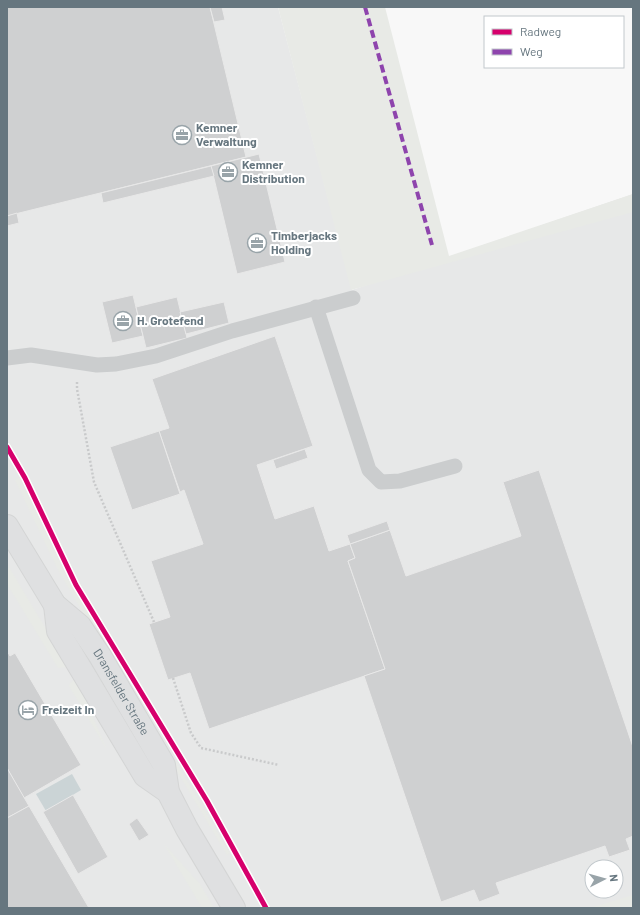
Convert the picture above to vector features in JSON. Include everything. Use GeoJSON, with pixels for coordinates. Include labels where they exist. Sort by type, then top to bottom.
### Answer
{"type":"FeatureCollection","features":[{"type":"Feature","properties":{"kind":"main road","name":"Dransfelder Straße"},"geometry":{"type":"LineString","coordinates":[[7,526],[55,605],[80,626],[100,656],[164,765],[168,792],[187,828],[234,908]]}},
{"type":"Feature","properties":{"kind":"lane"},"geometry":{"type":"LineString","coordinates":[[7,358],[31,355],[98,365],[116,364],[156,356],[232,331],[353,298]]}},
{"type":"Feature","properties":{"kind":"lane"},"geometry":{"type":"LineString","coordinates":[[316,307],[369,470],[381,482],[400,482],[455,466]]}},
{"type":"Feature","properties":{"kind":"path"},"geometry":{"type":"LineString","coordinates":[[78,361],[77,389],[94,482],[154,622]]}},
{"type":"Feature","properties":{"kind":"path"},"geometry":{"type":"LineString","coordinates":[[173,678],[191,733],[201,748],[279,765]]}},
{"type":"Feature","properties":{"kind":"shaded area"},"geometry":{"type":"Polygon","coordinates":[[[7,7],[278,7],[352,290],[633,194],[633,908],[7,908],[7,7]]]}},
{"type":"Feature","properties":{"kind":"shaded area"},"geometry":{"type":"Polygon","coordinates":[[[278,7],[385,7],[449,256],[633,194],[633,212],[351,290],[278,7]]]}},
{"type":"Feature","properties":{"kind":"shaded area"},"geometry":{"type":"Polygon","coordinates":[[[20,477],[67,576],[106,644],[102,646],[57,568],[15,480],[20,477]]]}},
{"type":"Feature","properties":{"kind":"shaded area"},"geometry":{"type":"Polygon","coordinates":[[[7,564],[69,667],[58,668],[7,584],[7,564]]]}},
{"type":"Feature","properties":{"kind":"shaded area"},"geometry":{"type":"Polygon","coordinates":[[[114,658],[230,853],[227,855],[110,659],[114,658]]]}},
{"type":"Feature","properties":{"kind":"shaded area"},"geometry":{"type":"Polygon","coordinates":[[[75,679],[81,689],[107,750],[69,686],[75,679]]]}},
{"type":"Feature","properties":{"kind":"shaded area"},"geometry":{"type":"Polygon","coordinates":[[[72,774],[81,790],[46,811],[36,794],[72,774]]]}},
{"type":"Feature","properties":{"kind":"shaded area"},"geometry":{"type":"Polygon","coordinates":[[[164,844],[200,884],[214,908],[202,908],[164,844]]]}},
{"type":"Feature","properties":{"kind":"shaded area"},"geometry":{"type":"Polygon","coordinates":[[[633,895],[633,908],[590,908],[624,899],[633,895]]]}},
{"type":"Feature","properties":{"kind":"building"},"geometry":{"type":"Polygon","coordinates":[[[7,7],[210,7],[246,157],[7,216],[7,7]]]}},
{"type":"Feature","properties":{"kind":"building"},"geometry":{"type":"Polygon","coordinates":[[[210,7],[222,7],[225,20],[214,22],[210,7]]]}},
{"type":"Feature","properties":{"kind":"building"},"geometry":{"type":"Polygon","coordinates":[[[259,154],[285,262],[237,274],[211,166],[259,154]]]}},
{"type":"Feature","properties":{"kind":"building"},"geometry":{"type":"Polygon","coordinates":[[[211,166],[214,176],[103,203],[101,193],[211,166]]]}},
{"type":"Feature","properties":{"kind":"building"},"geometry":{"type":"Polygon","coordinates":[[[17,213],[19,223],[7,226],[7,216],[17,213]]]}},
{"type":"Feature","properties":{"kind":"building","name":"H. Grotefend"},"geometry":{"type":"Polygon","coordinates":[[[133,295],[143,336],[112,343],[102,302],[133,295]]]}},
{"type":"Feature","properties":{"kind":"building"},"geometry":{"type":"Polygon","coordinates":[[[177,297],[187,338],[146,348],[136,307],[177,297]]]}},
{"type":"Feature","properties":{"kind":"building"},"geometry":{"type":"Polygon","coordinates":[[[224,302],[229,323],[186,334],[180,312],[224,302]]]}},
{"type":"Feature","properties":{"kind":"building"},"geometry":{"type":"Polygon","coordinates":[[[275,336],[313,446],[257,465],[275,519],[314,506],[329,551],[350,544],[355,558],[348,561],[385,669],[209,729],[190,673],[168,680],[149,624],[170,617],[151,561],[203,544],[184,490],[180,492],[159,431],[169,428],[152,379],[275,336]]]}},
{"type":"Feature","properties":{"kind":"building"},"geometry":{"type":"Polygon","coordinates":[[[159,431],[180,494],[132,510],[110,447],[159,431]]]}},
{"type":"Feature","properties":{"kind":"building"},"geometry":{"type":"Polygon","coordinates":[[[305,449],[308,458],[276,469],[273,460],[305,449]]]}},
{"type":"Feature","properties":{"kind":"building"},"geometry":{"type":"Polygon","coordinates":[[[539,470],[633,747],[633,836],[626,839],[630,850],[609,857],[605,846],[496,883],[500,894],[479,902],[474,890],[441,902],[364,676],[385,669],[348,561],[355,558],[350,544],[390,530],[406,576],[521,536],[503,482],[539,470]]]}},
{"type":"Feature","properties":{"kind":"building"},"geometry":{"type":"Polygon","coordinates":[[[387,521],[390,530],[350,544],[347,535],[387,521]]]}},
{"type":"Feature","properties":{"kind":"building","name":"Freizeit In"},"geometry":{"type":"Polygon","coordinates":[[[7,651],[10,656],[15,653],[81,765],[24,798],[7,768],[7,651]]]}},
{"type":"Feature","properties":{"kind":"building"},"geometry":{"type":"Polygon","coordinates":[[[7,768],[29,806],[7,818],[7,768]]]}},
{"type":"Feature","properties":{"kind":"building"},"geometry":{"type":"Polygon","coordinates":[[[73,795],[108,857],[78,874],[43,812],[73,795]]]}},
{"type":"Feature","properties":{"kind":"building"},"geometry":{"type":"Polygon","coordinates":[[[29,806],[89,908],[7,908],[7,818],[29,806]]]}},
{"type":"Feature","properties":{"kind":"building"},"geometry":{"type":"Polygon","coordinates":[[[137,818],[149,835],[139,841],[129,824],[137,818]]]}},
{"type":"Feature","properties":{"kind":"marked path"},"geometry":{"type":"LineString","coordinates":[[365,7],[432,245]]}},
{"type":"Feature","properties":{"kind":"cycle path"},"geometry":{"type":"LineString","coordinates":[[7,447],[25,478],[76,585],[207,801],[266,908]]}},
{"type":"Feature","properties":{"kind":"place","name":"Kemner Verwaltung"},"geometry":{"type":"Point","coordinates":[182,135]}},
{"type":"Feature","properties":{"kind":"place","name":"Kemner Distribution"},"geometry":{"type":"Point","coordinates":[228,172]}},
{"type":"Feature","properties":{"kind":"place","name":"Timberjacks Holding"},"geometry":{"type":"Point","coordinates":[257,243]}},
{"type":"Feature","properties":{"kind":"place","name":"H. Grotefend"},"geometry":{"type":"Point","coordinates":[123,321]}},
{"type":"Feature","properties":{"kind":"place","name":"Freizeit In"},"geometry":{"type":"Point","coordinates":[28,710]}}]}
